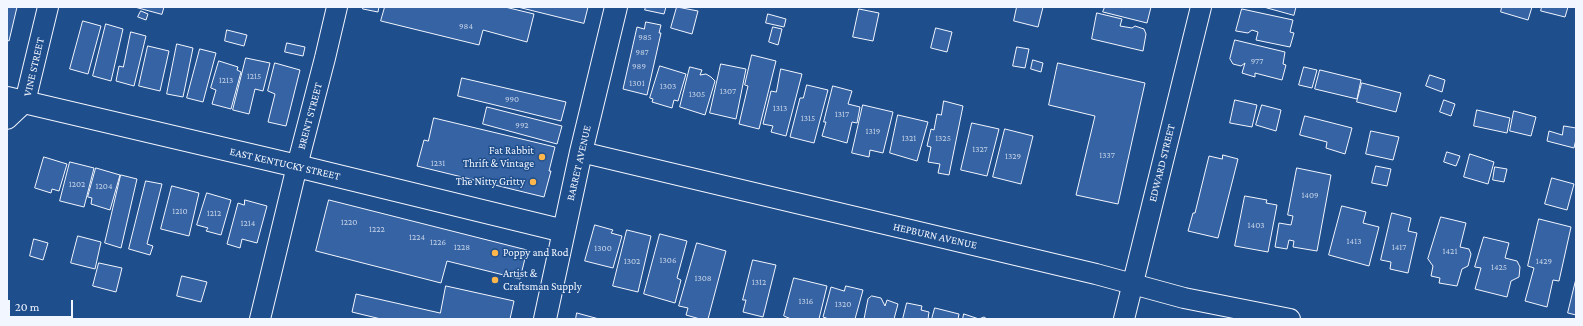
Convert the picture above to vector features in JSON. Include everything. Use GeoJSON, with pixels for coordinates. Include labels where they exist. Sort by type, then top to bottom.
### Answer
{"type":"FeatureCollection","features":[{"type":"Feature","properties":{"kind":"street","name":"VINE STREET"},"geometry":{"type":"LineString","coordinates":[[7,119],[16,100],[48,7]]}},
{"type":"Feature","properties":{"kind":"street","name":"BRENT STREET"},"geometry":{"type":"LineString","coordinates":[[260,319],[337,7]]}},
{"type":"Feature","properties":{"kind":"street","name":"BARRET AVENUE"},"geometry":{"type":"LineString","coordinates":[[545,319],[581,152],[616,7]]}},
{"type":"Feature","properties":{"kind":"street","name":"EDWARD STREET"},"geometry":{"type":"LineString","coordinates":[[1124,319],[1200,7]]}},
{"type":"Feature","properties":{"kind":"street","name":"EAST KENTUCKY STREET"},"geometry":{"type":"LineString","coordinates":[[16,100],[564,230]]}},
{"type":"Feature","properties":{"kind":"street","name":"HEPBURN AVENUE"},"geometry":{"type":"LineString","coordinates":[[581,152],[1096,274],[1184,298],[1290,319]]}},
{"type":"Feature","properties":{"kind":"building"},"geometry":{"type":"Polygon","coordinates":[[[7,7],[17,7],[9,41],[7,40],[7,7]]]}},
{"type":"Feature","properties":{"kind":"building"},"geometry":{"type":"Polygon","coordinates":[[[135,7],[164,7],[162,14],[135,7]]]}},
{"type":"Feature","properties":{"kind":"building"},"geometry":{"type":"Polygon","coordinates":[[[363,7],[379,7],[378,12],[363,9],[363,7]]]}},
{"type":"Feature","properties":{"kind":"building"},"geometry":{"type":"Polygon","coordinates":[[[385,7],[505,7],[534,14],[527,42],[483,30],[479,45],[381,21],[385,7]]]}},
{"type":"Feature","properties":{"kind":"building"},"geometry":{"type":"Polygon","coordinates":[[[518,7],[588,7],[584,23],[518,7]]]}},
{"type":"Feature","properties":{"kind":"building"},"geometry":{"type":"Polygon","coordinates":[[[646,7],[666,7],[664,14],[645,10],[646,7]]]}},
{"type":"Feature","properties":{"kind":"building"},"geometry":{"type":"Polygon","coordinates":[[[677,7],[698,11],[692,34],[671,28],[677,7]]]}},
{"type":"Feature","properties":{"kind":"building"},"geometry":{"type":"Polygon","coordinates":[[[1017,7],[1043,7],[1038,27],[1014,21],[1017,7]]]}},
{"type":"Feature","properties":{"kind":"building"},"geometry":{"type":"Polygon","coordinates":[[[1105,7],[1151,7],[1147,23],[1103,12],[1105,7]]]}},
{"type":"Feature","properties":{"kind":"building"},"geometry":{"type":"Polygon","coordinates":[[[1264,7],[1296,7],[1294,15],[1264,7]]]}},
{"type":"Feature","properties":{"kind":"building"},"geometry":{"type":"Polygon","coordinates":[[[1502,7],[1532,7],[1528,20],[1501,12],[1502,7]]]}},
{"type":"Feature","properties":{"kind":"building"},"geometry":{"type":"Polygon","coordinates":[[[1542,7],[1568,7],[1565,17],[1541,11],[1542,7]]]}},
{"type":"Feature","properties":{"kind":"building"},"geometry":{"type":"Polygon","coordinates":[[[859,9],[879,13],[873,41],[853,37],[859,9]]]}},
{"type":"Feature","properties":{"kind":"building"},"geometry":{"type":"Polygon","coordinates":[[[1242,9],[1293,20],[1290,32],[1294,33],[1290,47],[1256,40],[1258,32],[1252,30],[1248,33],[1236,31],[1242,9]]]}},
{"type":"Feature","properties":{"kind":"building"},"geometry":{"type":"Polygon","coordinates":[[[141,11],[148,14],[146,20],[138,17],[141,11]]]}},
{"type":"Feature","properties":{"kind":"building"},"geometry":{"type":"Polygon","coordinates":[[[1097,13],[1122,19],[1120,26],[1132,28],[1135,26],[1144,29],[1146,34],[1143,51],[1092,39],[1097,13]]]}},
{"type":"Feature","properties":{"kind":"building"},"geometry":{"type":"Polygon","coordinates":[[[768,14],[786,19],[784,27],[766,23],[768,14]]]}},
{"type":"Feature","properties":{"kind":"building"},"geometry":{"type":"Polygon","coordinates":[[[83,21],[101,26],[88,74],[70,69],[83,21]]]}},
{"type":"Feature","properties":{"kind":"building"},"geometry":{"type":"Polygon","coordinates":[[[646,22],[661,25],[659,33],[661,33],[647,95],[623,89],[637,27],[644,29],[646,22]]]}},
{"type":"Feature","properties":{"kind":"building"},"geometry":{"type":"Polygon","coordinates":[[[106,24],[123,29],[111,81],[93,76],[106,24]]]}},
{"type":"Feature","properties":{"kind":"building"},"geometry":{"type":"Polygon","coordinates":[[[773,27],[782,29],[778,45],[769,42],[773,27]]]}},
{"type":"Feature","properties":{"kind":"building"},"geometry":{"type":"Polygon","coordinates":[[[936,28],[952,32],[947,52],[931,48],[936,28]]]}},
{"type":"Feature","properties":{"kind":"building"},"geometry":{"type":"Polygon","coordinates":[[[227,30],[247,35],[244,46],[225,41],[227,30]]]}},
{"type":"Feature","properties":{"kind":"building"},"geometry":{"type":"Polygon","coordinates":[[[131,32],[146,36],[134,86],[116,81],[119,66],[123,67],[131,32]]]}},
{"type":"Feature","properties":{"kind":"building"},"geometry":{"type":"Polygon","coordinates":[[[1235,40],[1285,52],[1283,64],[1286,65],[1282,80],[1255,73],[1255,77],[1242,73],[1245,63],[1241,66],[1233,64],[1230,59],[1235,40]]]}},
{"type":"Feature","properties":{"kind":"building"},"geometry":{"type":"Polygon","coordinates":[[[287,43],[305,47],[303,56],[285,52],[287,43]]]}},
{"type":"Feature","properties":{"kind":"building"},"geometry":{"type":"Polygon","coordinates":[[[177,44],[193,48],[183,97],[167,94],[177,44]]]}},
{"type":"Feature","properties":{"kind":"building"},"geometry":{"type":"Polygon","coordinates":[[[148,46],[169,51],[160,91],[139,86],[148,46]]]}},
{"type":"Feature","properties":{"kind":"building"},"geometry":{"type":"Polygon","coordinates":[[[1017,47],[1029,49],[1025,68],[1013,66],[1017,47]]]}},
{"type":"Feature","properties":{"kind":"building"},"geometry":{"type":"Polygon","coordinates":[[[200,49],[216,53],[203,102],[187,98],[200,49]]]}},
{"type":"Feature","properties":{"kind":"building"},"geometry":{"type":"Polygon","coordinates":[[[752,55],[776,61],[759,129],[739,124],[748,86],[745,85],[752,55]]]}},
{"type":"Feature","properties":{"kind":"building"},"geometry":{"type":"Polygon","coordinates":[[[246,58],[270,63],[263,91],[255,89],[249,114],[233,110],[246,58]]]}},
{"type":"Feature","properties":{"kind":"building"},"geometry":{"type":"Polygon","coordinates":[[[1033,60],[1043,63],[1041,72],[1031,69],[1033,60]]]}},
{"type":"Feature","properties":{"kind":"building"},"geometry":{"type":"Polygon","coordinates":[[[219,61],[238,67],[237,70],[241,72],[231,109],[212,104],[216,90],[211,88],[219,61]]]}},
{"type":"Feature","properties":{"kind":"building"},"geometry":{"type":"Polygon","coordinates":[[[275,63],[300,70],[286,126],[268,122],[275,94],[268,91],[275,63]]]}},
{"type":"Feature","properties":{"kind":"building"},"geometry":{"type":"Polygon","coordinates":[[[1058,63],[1145,83],[1118,204],[1076,195],[1095,116],[1049,105],[1058,63]]]}},
{"type":"Feature","properties":{"kind":"building"},"geometry":{"type":"Polygon","coordinates":[[[721,64],[746,69],[736,119],[710,113],[721,64]]]}},
{"type":"Feature","properties":{"kind":"building"},"geometry":{"type":"Polygon","coordinates":[[[660,66],[686,74],[678,101],[674,100],[672,108],[652,102],[653,99],[650,98],[660,66]]]}},
{"type":"Feature","properties":{"kind":"building"},"geometry":{"type":"Polygon","coordinates":[[[690,67],[702,70],[700,75],[706,74],[715,81],[705,115],[680,107],[690,67]]]}},
{"type":"Feature","properties":{"kind":"building"},"geometry":{"type":"Polygon","coordinates":[[[1304,67],[1317,70],[1312,88],[1299,85],[1304,67]]]}},
{"type":"Feature","properties":{"kind":"building"},"geometry":{"type":"Polygon","coordinates":[[[781,69],[802,74],[786,136],[771,132],[773,126],[763,124],[771,91],[776,92],[781,69]]]}},
{"type":"Feature","properties":{"kind":"building"},"geometry":{"type":"Polygon","coordinates":[[[1320,70],[1361,80],[1357,99],[1315,89],[1320,70]]]}},
{"type":"Feature","properties":{"kind":"building"},"geometry":{"type":"Polygon","coordinates":[[[1430,75],[1445,80],[1442,92],[1426,86],[1430,75]]]}},
{"type":"Feature","properties":{"kind":"building"},"geometry":{"type":"Polygon","coordinates":[[[462,78],[566,102],[561,121],[458,96],[462,78]]]}},
{"type":"Feature","properties":{"kind":"building"},"geometry":{"type":"Polygon","coordinates":[[[1362,83],[1401,93],[1396,112],[1357,102],[1362,83]]]}},
{"type":"Feature","properties":{"kind":"building"},"geometry":{"type":"Polygon","coordinates":[[[807,85],[828,90],[814,143],[790,137],[800,98],[803,98],[807,85]]]}},
{"type":"Feature","properties":{"kind":"building"},"geometry":{"type":"Polygon","coordinates":[[[833,86],[852,91],[848,104],[860,107],[857,123],[852,122],[847,143],[822,136],[833,86]]]}},
{"type":"Feature","properties":{"kind":"building"},"geometry":{"type":"Polygon","coordinates":[[[1235,100],[1257,105],[1252,127],[1230,123],[1235,100]]]}},
{"type":"Feature","properties":{"kind":"building"},"geometry":{"type":"Polygon","coordinates":[[[1444,100],[1455,104],[1451,116],[1440,112],[1444,100]]]}},
{"type":"Feature","properties":{"kind":"building"},"geometry":{"type":"Polygon","coordinates":[[[944,101],[963,106],[949,175],[938,173],[940,164],[928,162],[931,147],[927,146],[931,129],[934,130],[937,114],[941,115],[944,101]]]}},
{"type":"Feature","properties":{"kind":"building"},"geometry":{"type":"Polygon","coordinates":[[[863,105],[893,112],[883,153],[870,150],[869,157],[852,153],[863,105]]]}},
{"type":"Feature","properties":{"kind":"building"},"geometry":{"type":"Polygon","coordinates":[[[1262,105],[1281,110],[1276,131],[1256,125],[1262,105]]]}},
{"type":"Feature","properties":{"kind":"building"},"geometry":{"type":"Polygon","coordinates":[[[487,107],[562,126],[557,144],[483,124],[487,107]]]}},
{"type":"Feature","properties":{"kind":"building"},"geometry":{"type":"Polygon","coordinates":[[[1477,110],[1510,118],[1507,133],[1474,126],[1477,110]]]}},
{"type":"Feature","properties":{"kind":"building"},"geometry":{"type":"Polygon","coordinates":[[[1514,111],[1536,117],[1531,136],[1510,131],[1514,111]]]}},
{"type":"Feature","properties":{"kind":"building"},"geometry":{"type":"Polygon","coordinates":[[[898,115],[928,122],[917,161],[890,153],[898,115]]]}},
{"type":"Feature","properties":{"kind":"building"},"geometry":{"type":"Polygon","coordinates":[[[1305,116],[1352,128],[1345,154],[1326,148],[1327,142],[1300,135],[1305,116]]]}},
{"type":"Feature","properties":{"kind":"building"},"geometry":{"type":"Polygon","coordinates":[[[434,118],[555,147],[549,171],[551,171],[544,197],[417,166],[424,140],[428,141],[434,118]]]}},
{"type":"Feature","properties":{"kind":"building"},"geometry":{"type":"Polygon","coordinates":[[[972,123],[999,129],[987,176],[961,170],[972,123]]]}},
{"type":"Feature","properties":{"kind":"building"},"geometry":{"type":"Polygon","coordinates":[[[1564,126],[1576,128],[1574,148],[1547,141],[1549,131],[1562,135],[1564,126]]]}},
{"type":"Feature","properties":{"kind":"building"},"geometry":{"type":"Polygon","coordinates":[[[1005,129],[1033,136],[1021,184],[993,177],[1005,129]]]}},
{"type":"Feature","properties":{"kind":"building"},"geometry":{"type":"Polygon","coordinates":[[[1371,131],[1399,137],[1393,160],[1366,154],[1371,131]]]}},
{"type":"Feature","properties":{"kind":"building"},"geometry":{"type":"Polygon","coordinates":[[[1447,152],[1460,156],[1456,166],[1444,162],[1447,152]]]}},
{"type":"Feature","properties":{"kind":"building"},"geometry":{"type":"Polygon","coordinates":[[[1470,154],[1494,162],[1488,184],[1464,177],[1470,154]]]}},
{"type":"Feature","properties":{"kind":"building"},"geometry":{"type":"Polygon","coordinates":[[[1223,155],[1238,159],[1218,238],[1188,231],[1193,213],[1195,213],[1209,156],[1222,159],[1223,155]]]}},
{"type":"Feature","properties":{"kind":"building"},"geometry":{"type":"Polygon","coordinates":[[[44,157],[67,164],[59,191],[52,189],[51,193],[35,188],[44,157]]]}},
{"type":"Feature","properties":{"kind":"building"},"geometry":{"type":"Polygon","coordinates":[[[70,162],[94,168],[84,207],[60,201],[70,162]]]}},
{"type":"Feature","properties":{"kind":"building"},"geometry":{"type":"Polygon","coordinates":[[[1376,166],[1391,169],[1387,186],[1372,183],[1376,166]]]}},
{"type":"Feature","properties":{"kind":"building"},"geometry":{"type":"Polygon","coordinates":[[[1495,167],[1507,169],[1504,182],[1493,180],[1495,167]]]}},
{"type":"Feature","properties":{"kind":"building"},"geometry":{"type":"Polygon","coordinates":[[[96,168],[120,175],[110,210],[91,204],[92,198],[88,197],[96,168]]]}},
{"type":"Feature","properties":{"kind":"building"},"geometry":{"type":"Polygon","coordinates":[[[1297,168],[1331,175],[1317,251],[1293,247],[1294,241],[1289,240],[1287,249],[1275,247],[1279,223],[1291,225],[1293,216],[1288,215],[1297,168]]]}},
{"type":"Feature","properties":{"kind":"building"},"geometry":{"type":"Polygon","coordinates":[[[121,175],[137,179],[121,248],[105,243],[121,175]]]}},
{"type":"Feature","properties":{"kind":"building"},"geometry":{"type":"Polygon","coordinates":[[[1552,178],[1574,184],[1567,210],[1545,204],[1552,178]]]}},
{"type":"Feature","properties":{"kind":"building"},"geometry":{"type":"Polygon","coordinates":[[[146,181],[162,184],[147,244],[153,246],[150,255],[129,249],[146,181]]]}},
{"type":"Feature","properties":{"kind":"building"},"geometry":{"type":"Polygon","coordinates":[[[172,186],[199,193],[189,236],[161,229],[172,186]]]}},
{"type":"Feature","properties":{"kind":"building"},"geometry":{"type":"Polygon","coordinates":[[[207,193],[231,200],[221,235],[206,231],[208,228],[197,225],[207,193]]]}},
{"type":"Feature","properties":{"kind":"building"},"geometry":{"type":"Polygon","coordinates":[[[1245,196],[1267,200],[1266,203],[1277,205],[1268,252],[1235,246],[1245,196]]]}},
{"type":"Feature","properties":{"kind":"building"},"geometry":{"type":"Polygon","coordinates":[[[245,200],[267,206],[257,243],[242,239],[240,248],[227,244],[238,203],[244,205],[245,200]]]}},
{"type":"Feature","properties":{"kind":"building"},"geometry":{"type":"Polygon","coordinates":[[[329,200],[527,250],[520,279],[447,261],[441,283],[316,251],[329,200]]]}},
{"type":"Feature","properties":{"kind":"building"},"geometry":{"type":"Polygon","coordinates":[[[1342,206],[1366,212],[1363,223],[1379,227],[1369,266],[1329,255],[1342,206]]]}},
{"type":"Feature","properties":{"kind":"building"},"geometry":{"type":"Polygon","coordinates":[[[1392,213],[1411,218],[1408,231],[1417,233],[1408,273],[1390,269],[1391,262],[1381,260],[1392,213]]]}},
{"type":"Feature","properties":{"kind":"building"},"geometry":{"type":"Polygon","coordinates":[[[1441,217],[1466,223],[1460,247],[1469,249],[1471,254],[1468,266],[1462,269],[1457,286],[1439,283],[1440,278],[1431,276],[1433,266],[1428,259],[1441,217]]]}},
{"type":"Feature","properties":{"kind":"building"},"geometry":{"type":"Polygon","coordinates":[[[1539,219],[1571,227],[1559,281],[1553,280],[1547,307],[1525,301],[1534,268],[1528,266],[1539,219]]]}},
{"type":"Feature","properties":{"kind":"building"},"geometry":{"type":"Polygon","coordinates":[[[595,225],[613,230],[611,233],[622,236],[613,268],[585,261],[595,225]]]}},
{"type":"Feature","properties":{"kind":"building"},"geometry":{"type":"Polygon","coordinates":[[[627,230],[651,236],[638,292],[613,286],[627,230]]]}},
{"type":"Feature","properties":{"kind":"building"},"geometry":{"type":"Polygon","coordinates":[[[660,234],[687,241],[677,278],[681,280],[675,303],[644,294],[660,234]]]}},
{"type":"Feature","properties":{"kind":"building"},"geometry":{"type":"Polygon","coordinates":[[[78,236],[101,242],[95,269],[71,263],[78,236]]]}},
{"type":"Feature","properties":{"kind":"building"},"geometry":{"type":"Polygon","coordinates":[[[1484,237],[1509,243],[1505,258],[1517,261],[1520,267],[1519,277],[1511,281],[1507,297],[1475,289],[1481,268],[1475,267],[1484,237]]]}},
{"type":"Feature","properties":{"kind":"building"},"geometry":{"type":"Polygon","coordinates":[[[34,239],[48,243],[43,260],[30,256],[34,239]]]}},
{"type":"Feature","properties":{"kind":"building"},"geometry":{"type":"Polygon","coordinates":[[[697,243],[726,251],[708,319],[700,319],[686,315],[688,308],[679,306],[697,243]]]}},
{"type":"Feature","properties":{"kind":"building"},"geometry":{"type":"Polygon","coordinates":[[[753,260],[776,265],[763,317],[743,312],[746,300],[743,300],[753,260]]]}},
{"type":"Feature","properties":{"kind":"building"},"geometry":{"type":"Polygon","coordinates":[[[99,263],[122,268],[116,292],[93,286],[99,263]]]}},
{"type":"Feature","properties":{"kind":"building"},"geometry":{"type":"Polygon","coordinates":[[[182,276],[207,282],[201,302],[177,296],[182,276]]]}},
{"type":"Feature","properties":{"kind":"building"},"geometry":{"type":"Polygon","coordinates":[[[794,278],[827,286],[819,319],[791,319],[784,316],[794,278]]]}},
{"type":"Feature","properties":{"kind":"building"},"geometry":{"type":"Polygon","coordinates":[[[1576,279],[1576,315],[1568,313],[1576,279]]]}},
{"type":"Feature","properties":{"kind":"building"},"geometry":{"type":"Polygon","coordinates":[[[446,286],[514,301],[510,319],[381,319],[352,312],[356,294],[440,313],[446,286]]]}},
{"type":"Feature","properties":{"kind":"building"},"geometry":{"type":"Polygon","coordinates":[[[846,286],[863,290],[855,319],[829,319],[823,317],[831,287],[844,291],[846,286]]]}},
{"type":"Feature","properties":{"kind":"building"},"geometry":{"type":"Polygon","coordinates":[[[872,296],[881,298],[885,306],[887,300],[898,304],[894,319],[864,319],[868,299],[872,296]]]}},
{"type":"Feature","properties":{"kind":"building"},"geometry":{"type":"Polygon","coordinates":[[[907,303],[922,306],[921,310],[929,312],[928,319],[903,319],[907,303]]]}},
{"type":"Feature","properties":{"kind":"building"},"geometry":{"type":"Polygon","coordinates":[[[935,308],[959,314],[958,319],[932,319],[935,308]]]}},
{"type":"Feature","properties":{"kind":"building"},"geometry":{"type":"Polygon","coordinates":[[[577,313],[599,319],[576,319],[577,313]]]}},
{"type":"Feature","properties":{"kind":"building"},"geometry":{"type":"Polygon","coordinates":[[[964,314],[979,319],[963,319],[964,314]]]}},
{"type":"Feature","properties":{"kind":"place","name":"Fat Rabbit Thrift & Vintage"},"geometry":{"type":"Point","coordinates":[542,157]}},
{"type":"Feature","properties":{"kind":"place","name":"The Nitty Gritty"},"geometry":{"type":"Point","coordinates":[533,182]}},
{"type":"Feature","properties":{"kind":"place","name":"Poppy and Rod"},"geometry":{"type":"Point","coordinates":[495,253]}},
{"type":"Feature","properties":{"kind":"place","name":"Artist & Craftsman Supply"},"geometry":{"type":"Point","coordinates":[495,280]}}]}
